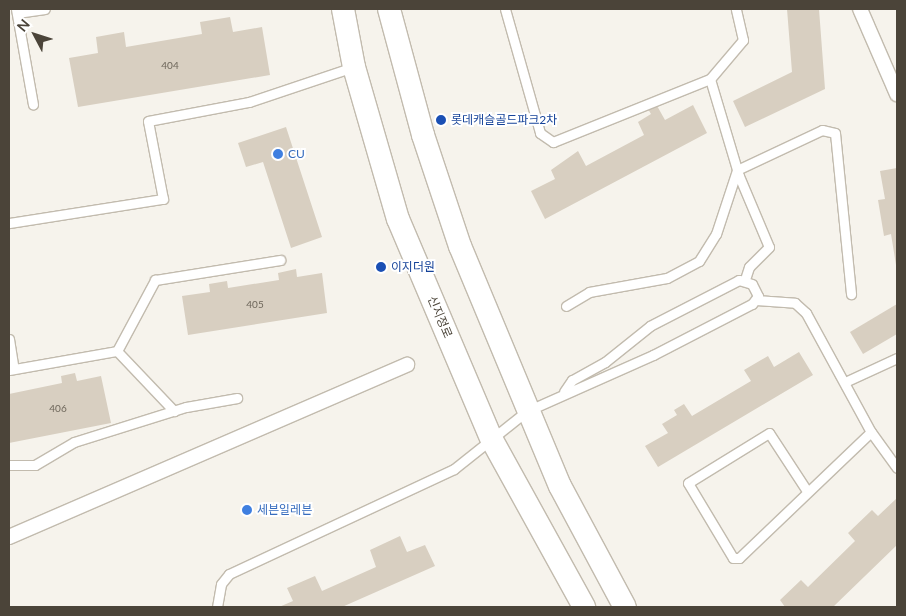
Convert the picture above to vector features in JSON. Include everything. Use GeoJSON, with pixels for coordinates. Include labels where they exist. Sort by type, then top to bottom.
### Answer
{"type":"FeatureCollection","features":[{"type":"Feature","properties":{"kind":"street","name":"신지정로"},"geometry":{"type":"LineString","coordinates":[[343,9],[354,67],[398,219],[492,440],[584,607]]}},
{"type":"Feature","properties":{"kind":"street"},"geometry":{"type":"LineString","coordinates":[[389,9],[423,135],[460,246],[527,411],[560,486],[625,607]]}},
{"type":"Feature","properties":{"kind":"street"},"geometry":{"type":"LineString","coordinates":[[860,9],[897,94]]}},
{"type":"Feature","properties":{"kind":"street"},"geometry":{"type":"LineString","coordinates":[[9,537],[407,365]]}},
{"type":"Feature","properties":{"kind":"lane"},"geometry":{"type":"LineString","coordinates":[[32,104],[16,11],[45,9]]}},
{"type":"Feature","properties":{"kind":"lane"},"geometry":{"type":"LineString","coordinates":[[505,9],[540,133],[553,142],[710,80],[743,40],[736,9]]}},
{"type":"Feature","properties":{"kind":"lane"},"geometry":{"type":"LineString","coordinates":[[9,223],[163,199],[148,121],[249,102],[354,67]]}},
{"type":"Feature","properties":{"kind":"lane"},"geometry":{"type":"LineString","coordinates":[[564,392],[572,380],[614,354],[650,326],[745,279],[749,267],[769,246],[737,170],[710,80]]}},
{"type":"Feature","properties":{"kind":"lane"},"geometry":{"type":"LineString","coordinates":[[566,306],[589,292],[667,278],[699,261],[716,234],[737,170],[822,130],[835,133],[851,294]]}},
{"type":"Feature","properties":{"kind":"lane"},"geometry":{"type":"LineString","coordinates":[[117,351],[155,280],[280,260]]}},
{"type":"Feature","properties":{"kind":"lane"},"geometry":{"type":"LineString","coordinates":[[745,279],[752,284],[756,300]]}},
{"type":"Feature","properties":{"kind":"lane"},"geometry":{"type":"LineString","coordinates":[[217,607],[221,584],[229,574],[454,469],[527,411],[564,392],[574,392],[653,355],[756,300],[795,304],[806,313],[871,432],[897,468]]}},
{"type":"Feature","properties":{"kind":"lane"},"geometry":{"type":"LineString","coordinates":[[9,338],[12,370],[117,351]]}},
{"type":"Feature","properties":{"kind":"lane"},"geometry":{"type":"LineString","coordinates":[[117,351],[174,411]]}},
{"type":"Feature","properties":{"kind":"lane"},"geometry":{"type":"LineString","coordinates":[[845,382],[897,358]]}},
{"type":"Feature","properties":{"kind":"lane"},"geometry":{"type":"LineString","coordinates":[[9,465],[35,465],[74,442],[174,411],[238,398]]}},
{"type":"Feature","properties":{"kind":"lane"},"geometry":{"type":"LineString","coordinates":[[807,491],[768,433],[688,483],[733,558],[739,558],[807,491],[871,432]]}},
{"type":"Feature","properties":{"kind":"building"},"geometry":{"type":"Polygon","coordinates":[[[787,9],[819,9],[825,89],[745,127],[733,101],[792,72],[787,9]]]}},
{"type":"Feature","properties":{"kind":"building"},"geometry":{"type":"Polygon","coordinates":[[[230,17],[233,32],[262,27],[270,75],[78,107],[69,58],[98,53],[96,37],[124,32],[126,47],[202,34],[200,22],[230,17]]]}},
{"type":"Feature","properties":{"kind":"building"},"geometry":{"type":"Polygon","coordinates":[[[656,104],[665,120],[693,105],[707,133],[545,219],[531,191],[555,179],[551,170],[578,151],[586,166],[644,135],[638,122],[651,114],[648,109],[656,104]]]}},
{"type":"Feature","properties":{"kind":"building"},"geometry":{"type":"Polygon","coordinates":[[[286,127],[322,237],[291,248],[263,162],[246,167],[238,143],[286,127]]]}},
{"type":"Feature","properties":{"kind":"building"},"geometry":{"type":"Polygon","coordinates":[[[897,168],[896,265],[891,234],[884,236],[878,200],[885,199],[880,171],[897,168]]]}},
{"type":"Feature","properties":{"kind":"building"},"geometry":{"type":"Polygon","coordinates":[[[296,269],[297,277],[322,273],[327,313],[188,335],[182,296],[210,292],[209,284],[227,281],[228,288],[279,280],[278,273],[296,269]]]}},
{"type":"Feature","properties":{"kind":"building"},"geometry":{"type":"Polygon","coordinates":[[[897,304],[897,334],[863,354],[850,332],[897,304]]]}},
{"type":"Feature","properties":{"kind":"building"},"geometry":{"type":"Polygon","coordinates":[[[799,352],[813,375],[658,467],[645,446],[668,433],[662,424],[677,415],[674,410],[684,404],[692,416],[751,381],[744,370],[768,356],[774,367],[799,352]]]}},
{"type":"Feature","properties":{"kind":"building"},"geometry":{"type":"Polygon","coordinates":[[[75,373],[77,381],[101,376],[111,423],[9,443],[9,394],[62,383],[61,376],[75,373]]]}},
{"type":"Feature","properties":{"kind":"building"},"geometry":{"type":"Polygon","coordinates":[[[897,498],[897,545],[833,607],[785,607],[780,600],[801,580],[808,587],[855,541],[848,533],[872,510],[878,516],[897,498]]]}},
{"type":"Feature","properties":{"kind":"building"},"geometry":{"type":"Polygon","coordinates":[[[400,536],[407,552],[425,545],[435,566],[342,607],[279,607],[293,601],[287,588],[315,576],[322,591],[376,567],[370,550],[400,536]]]}},
{"type":"Feature","properties":{"kind":"place","name":"롯데캐슬골드파크2차"},"geometry":{"type":"Point","coordinates":[441,120]}},
{"type":"Feature","properties":{"kind":"place","name":"CU"},"geometry":{"type":"Point","coordinates":[278,154]}},
{"type":"Feature","properties":{"kind":"place","name":"이지더원"},"geometry":{"type":"Point","coordinates":[381,267]}},
{"type":"Feature","properties":{"kind":"place","name":"세븐일레븐"},"geometry":{"type":"Point","coordinates":[247,510]}}]}
